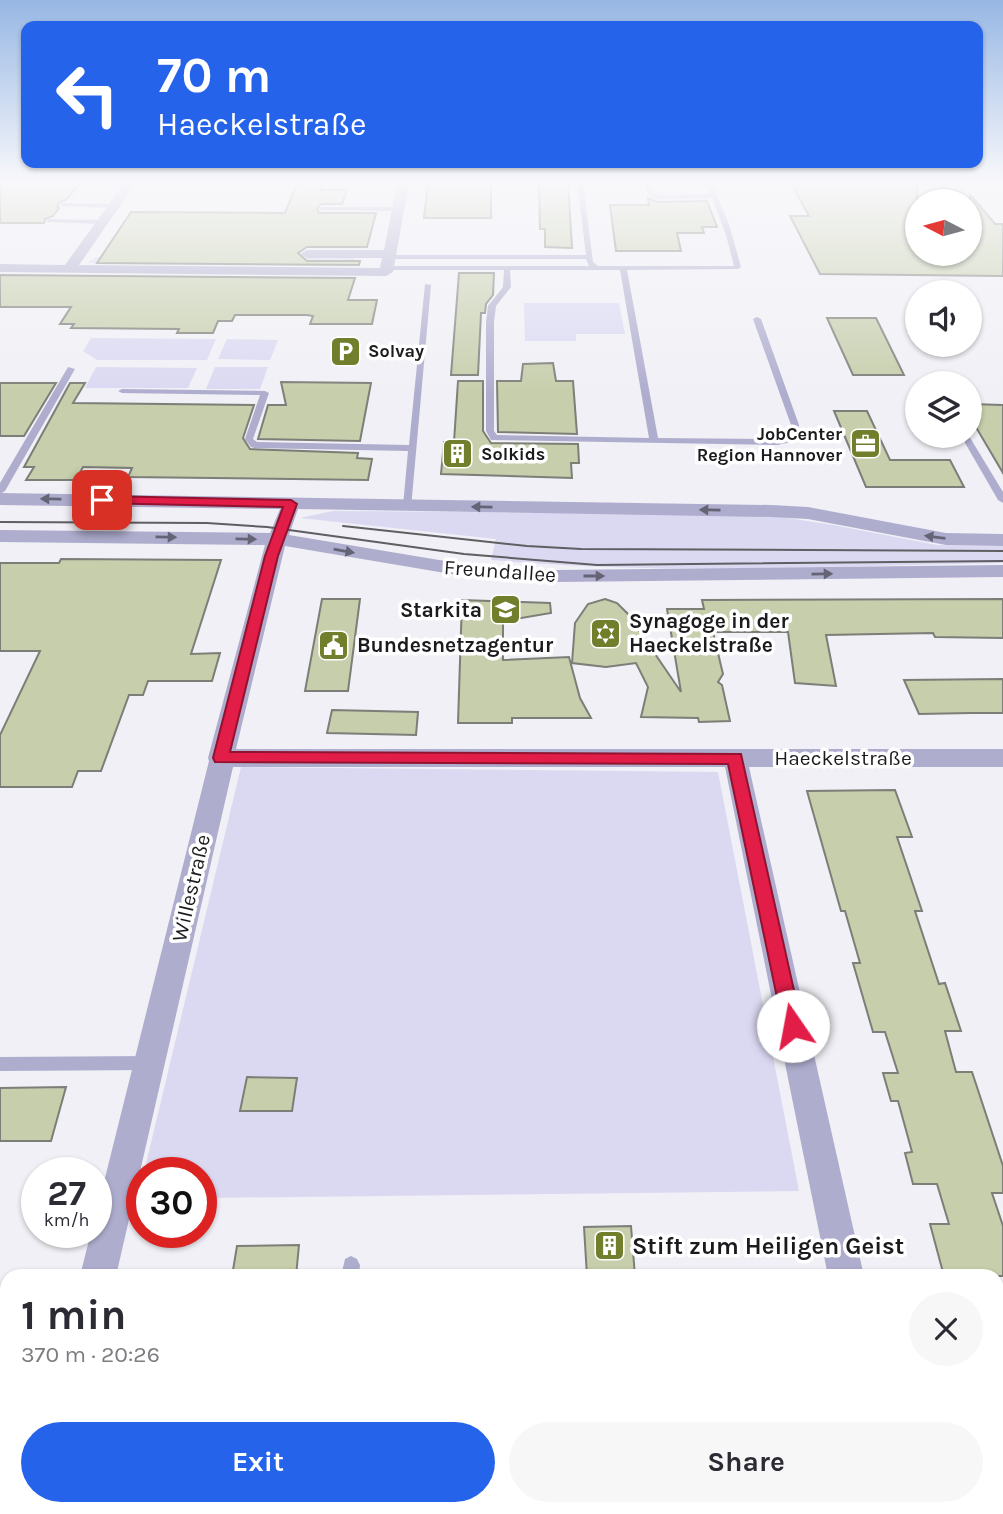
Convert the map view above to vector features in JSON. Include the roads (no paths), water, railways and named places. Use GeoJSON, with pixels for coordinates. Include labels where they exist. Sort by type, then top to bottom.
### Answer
{"type":"FeatureCollection","features":[{"type":"Feature","properties":{"kind":"street"},"geometry":{"type":"LineString","coordinates":[[77,258],[80,254]]}},
{"type":"Feature","properties":{"kind":"street"},"geometry":{"type":"LineString","coordinates":[[296,254],[389,260]]}},
{"type":"Feature","properties":{"kind":"street"},"geometry":{"type":"LineString","coordinates":[[0,268],[77,258],[387,272],[390,254]]}},
{"type":"Feature","properties":{"kind":"street"},"geometry":{"type":"LineString","coordinates":[[0,499],[771,511],[840,519],[923,536],[1003,540]]}},
{"type":"Feature","properties":{"kind":"street","name":"Willestraße"},"geometry":{"type":"LineString","coordinates":[[100,1269],[151,1063],[220,758],[277,539],[291,504]]}},
{"type":"Feature","properties":{"kind":"street","name":"Freundallee"},"geometry":{"type":"LineString","coordinates":[[0,536],[277,539],[463,570],[557,576],[1003,571]]}},
{"type":"Feature","properties":{"kind":"street","name":"Haeckelstraße"},"geometry":{"type":"LineString","coordinates":[[220,758],[1003,758]]}},
{"type":"Feature","properties":{"kind":"street"},"geometry":{"type":"LineString","coordinates":[[735,758],[844,1269]]}},
{"type":"Feature","properties":{"kind":"lane"},"geometry":{"type":"LineString","coordinates":[[589,254],[590,263],[596,268]]}},
{"type":"Feature","properties":{"kind":"lane"},"geometry":{"type":"LineString","coordinates":[[389,260],[507,268],[730,270],[738,267],[734,254]]}},
{"type":"Feature","properties":{"kind":"lane"},"geometry":{"type":"LineString","coordinates":[[389,260],[589,257]]}},
{"type":"Feature","properties":{"kind":"lane"},"geometry":{"type":"LineString","coordinates":[[507,268],[507,287],[495,299],[491,314],[490,431],[494,438],[777,442],[793,439],[794,425],[757,319]]}},
{"type":"Feature","properties":{"kind":"lane"},"geometry":{"type":"LineString","coordinates":[[623,268],[654,441]]}},
{"type":"Feature","properties":{"kind":"lane"},"geometry":{"type":"LineString","coordinates":[[408,506],[427,285]]}},
{"type":"Feature","properties":{"kind":"lane"},"geometry":{"type":"LineString","coordinates":[[0,491],[71,369]]}},
{"type":"Feature","properties":{"kind":"lane"},"geometry":{"type":"LineString","coordinates":[[122,391],[265,394],[250,439],[254,445],[413,448]]}},
{"type":"Feature","properties":{"kind":"lane"},"geometry":{"type":"LineString","coordinates":[[972,448],[1003,500]]}},
{"type":"Feature","properties":{"kind":"lane"},"geometry":{"type":"LineString","coordinates":[[0,1064],[151,1063]]}},
{"type":"Feature","properties":{"kind":"tram line"},"geometry":{"type":"LineString","coordinates":[[0,522],[207,523],[267,527],[464,554],[597,565],[1003,561]]}},
{"type":"Feature","properties":{"kind":"tram line"},"geometry":{"type":"LineString","coordinates":[[343,526],[527,546],[581,549],[1003,551]]}},
{"type":"Feature","properties":{"kind":"place","name":"Solvay"},"geometry":{"type":"Point","coordinates":[345,351]}},
{"type":"Feature","properties":{"kind":"place","name":"JobCenter Region Hannover"},"geometry":{"type":"Point","coordinates":[865,444]}},
{"type":"Feature","properties":{"kind":"place","name":"Solkids"},"geometry":{"type":"Point","coordinates":[458,454]}},
{"type":"Feature","properties":{"kind":"place","name":"Starkita"},"geometry":{"type":"Point","coordinates":[505,610]}},
{"type":"Feature","properties":{"kind":"place","name":"Synagoge in der Haeckelstraße"},"geometry":{"type":"Point","coordinates":[606,633]}},
{"type":"Feature","properties":{"kind":"place","name":"Bundesnetzagentur"},"geometry":{"type":"Point","coordinates":[334,645]}},
{"type":"Feature","properties":{"kind":"place","name":"Stift zum Heiligen Geist"},"geometry":{"type":"Point","coordinates":[609,1246]}}]}
